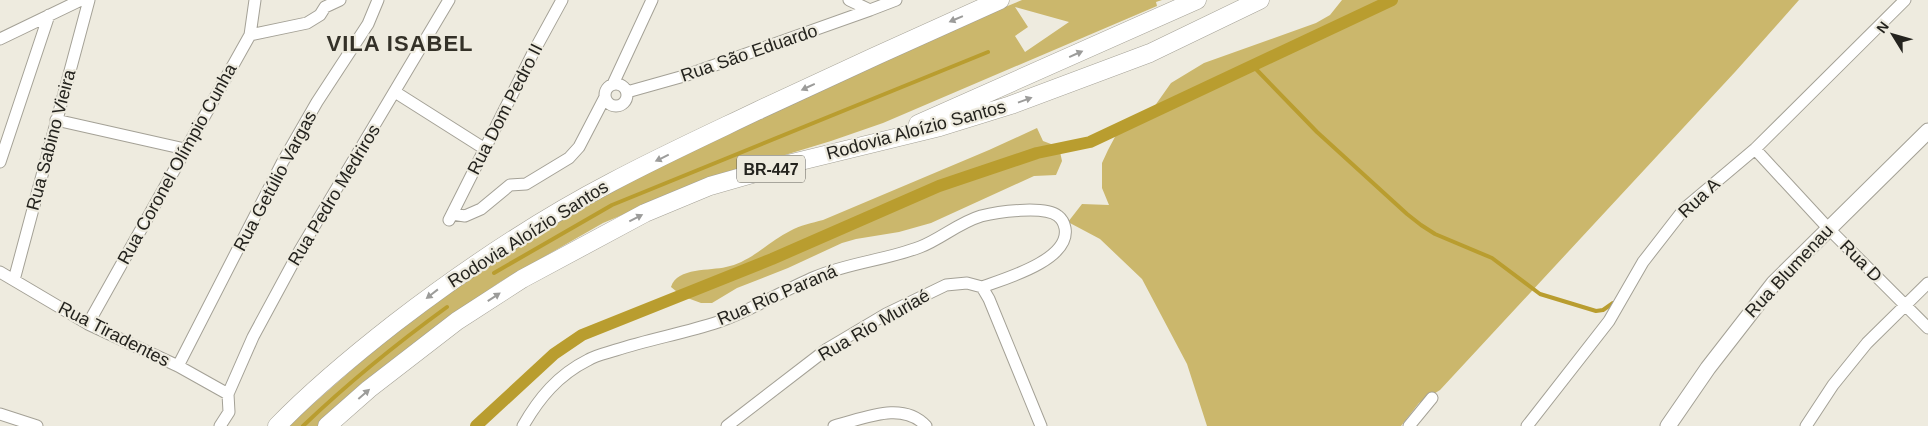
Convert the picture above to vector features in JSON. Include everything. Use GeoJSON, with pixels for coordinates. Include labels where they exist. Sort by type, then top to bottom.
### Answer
{"type":"FeatureCollection","features":[{"type":"Feature","properties":{"kind":"main road","name":"Rodovia Aloízio Santos"},"geometry":{"type":"LineString","coordinates":[[277,426],[361,350],[438,290],[481,259],[572,204],[612,181],[902,42],[1000,0]]}},
{"type":"Feature","properties":{"kind":"main road"},"geometry":{"type":"LineString","coordinates":[[872,144],[1197,0]]}},
{"type":"Feature","properties":{"kind":"main road","name":"Rodovia Aloízio Santos"},"geometry":{"type":"LineString","coordinates":[[327,426],[369,389],[457,322],[522,279],[646,214],[710,186],[784,165],[940,127],[1011,105],[1150,53],[1260,0]]}},
{"type":"Feature","properties":{"kind":"street"},"geometry":{"type":"LineString","coordinates":[[0,39],[81,0]]}},
{"type":"Feature","properties":{"kind":"street","name":"Rua Sabino Vieira"},"geometry":{"type":"LineString","coordinates":[[14,280],[56,120],[81,0]]}},
{"type":"Feature","properties":{"kind":"street","name":"Rua Coronel Olímpio Cunha"},"geometry":{"type":"LineString","coordinates":[[88,324],[250,35],[255,0]]}},
{"type":"Feature","properties":{"kind":"street"},"geometry":{"type":"LineString","coordinates":[[250,35],[307,23],[320,15],[325,3],[340,0]]}},
{"type":"Feature","properties":{"kind":"street","name":"Rua Getúlio Vargas"},"geometry":{"type":"LineString","coordinates":[[178,366],[282,163],[317,102],[368,24],[378,0]]}},
{"type":"Feature","properties":{"kind":"street","name":"Rua Pedro Medriros"},"geometry":{"type":"LineString","coordinates":[[220,426],[230,412],[228,394],[253,337],[300,250],[449,0]]}},
{"type":"Feature","properties":{"kind":"street","name":"Rua Dom Pedro II"},"geometry":{"type":"LineString","coordinates":[[562,0],[533,53],[451,217],[465,216],[481,209],[510,185],[526,184],[569,158],[579,147],[605,97]]}},
{"type":"Feature","properties":{"kind":"street"},"geometry":{"type":"LineString","coordinates":[[613,84],[652,0]]}},
{"type":"Feature","properties":{"kind":"street"},"geometry":{"type":"LineString","coordinates":[[849,0],[870,10]]}},
{"type":"Feature","properties":{"kind":"street","name":"Rua São Eduardo"},"geometry":{"type":"LineString","coordinates":[[626,92],[684,76],[896,0]]}},
{"type":"Feature","properties":{"kind":"street","name":"Rua A"},"geometry":{"type":"LineString","coordinates":[[1531,425],[1609,320],[1643,262],[1685,208],[1755,149],[1905,0]]}},
{"type":"Feature","properties":{"kind":"street"},"geometry":{"type":"LineString","coordinates":[[0,162],[49,15]]}},
{"type":"Feature","properties":{"kind":"street"},"geometry":{"type":"LineString","coordinates":[[613,84],[619,84],[626,92],[626,98],[618,106],[612,105],[605,97],[608,87],[613,84]]}},
{"type":"Feature","properties":{"kind":"street"},"geometry":{"type":"LineString","coordinates":[[395,92],[485,149]]}},
{"type":"Feature","properties":{"kind":"street"},"geometry":{"type":"LineString","coordinates":[[56,120],[185,149]]}},
{"type":"Feature","properties":{"kind":"street","name":"Rua Blumenau"},"geometry":{"type":"LineString","coordinates":[[1668,426],[1745,317],[1774,283],[1928,131]]}},
{"type":"Feature","properties":{"kind":"street","name":"Rua D"},"geometry":{"type":"LineString","coordinates":[[1755,149],[1828,228],[1928,328]]}},
{"type":"Feature","properties":{"kind":"street","name":"Rua Rio Paraná"},"geometry":{"type":"LineString","coordinates":[[523,426],[550,387],[569,370],[590,359],[719,322],[814,277],[920,247],[955,227],[976,218],[1038,209],[1055,213],[1061,218],[1066,232],[1064,243],[1058,249],[1026,272],[982,287]]}},
{"type":"Feature","properties":{"kind":"street","name":"Rua Tiradentes"},"geometry":{"type":"LineString","coordinates":[[0,272],[88,324],[178,366],[228,394]]}},
{"type":"Feature","properties":{"kind":"street","name":"Rua Rio Muriaé"},"geometry":{"type":"LineString","coordinates":[[727,426],[827,349],[886,314],[946,285],[967,283],[982,287]]}},
{"type":"Feature","properties":{"kind":"street"},"geometry":{"type":"LineString","coordinates":[[1806,426],[1833,385],[1867,343],[1928,283]]}},
{"type":"Feature","properties":{"kind":"street"},"geometry":{"type":"LineString","coordinates":[[982,287],[989,299],[1041,426]]}},
{"type":"Feature","properties":{"kind":"street"},"geometry":{"type":"LineString","coordinates":[[1409,426],[1432,398]]}},
{"type":"Feature","properties":{"kind":"street"},"geometry":{"type":"LineString","coordinates":[[834,426],[888,412],[915,417],[926,426]]}},
{"type":"Feature","properties":{"kind":"street"},"geometry":{"type":"LineString","coordinates":[[0,414],[37,426]]}},
{"type":"Feature","properties":{"kind":"shaded area"},"geometry":{"type":"Polygon","coordinates":[[[1022,0],[1162,0],[1156,2],[1157,6],[883,123],[716,176],[603,223],[500,282],[450,317],[397,356],[319,426],[288,426],[380,345],[429,305],[531,237],[588,204],[688,153],[942,33],[1022,0]],[[1015,7],[1028,27],[1015,36],[1025,52],[1069,22],[1015,7]]]}},
{"type":"Feature","properties":{"kind":"shaded area"},"geometry":{"type":"Polygon","coordinates":[[[1342,0],[1799,0],[1735,72],[1440,390],[1419,403],[1401,426],[1207,426],[1187,364],[1142,279],[1100,239],[1068,222],[1082,204],[1109,205],[1102,188],[1102,163],[1108,150],[1116,135],[1154,107],[1171,83],[1204,63],[1316,23],[1330,15],[1342,0]]]}},
{"type":"Feature","properties":{"kind":"shaded area"},"geometry":{"type":"Polygon","coordinates":[[[1037,128],[1043,141],[1059,147],[1062,161],[1056,175],[1034,176],[931,223],[899,232],[842,243],[788,268],[737,288],[712,303],[701,303],[682,296],[671,287],[680,276],[743,261],[794,229],[823,220],[1037,128]]]}},
{"type":"Feature","properties":{"kind":"waterway"},"geometry":{"type":"LineString","coordinates":[[1380,0],[1386,5]]}},
{"type":"Feature","properties":{"kind":"waterway"},"geometry":{"type":"LineString","coordinates":[[476,426],[554,354],[582,335],[772,259],[939,186],[1037,153],[1090,142],[1392,0]]}},
{"type":"Feature","properties":{"kind":"waterway"},"geometry":{"type":"LineString","coordinates":[[494,273],[612,205],[988,52]]}},
{"type":"Feature","properties":{"kind":"waterway"},"geometry":{"type":"LineString","coordinates":[[1253,66],[1317,132],[1421,225],[1435,234],[1492,258],[1540,294],[1596,311],[1603,310],[1613,303]]}},
{"type":"Feature","properties":{"kind":"waterway"},"geometry":{"type":"LineString","coordinates":[[303,426],[373,364],[447,307]]}},
{"type":"Feature","properties":{"kind":"district","name":"VILA ISABEL"},"geometry":{"type":"Point","coordinates":[400,43]}}]}
